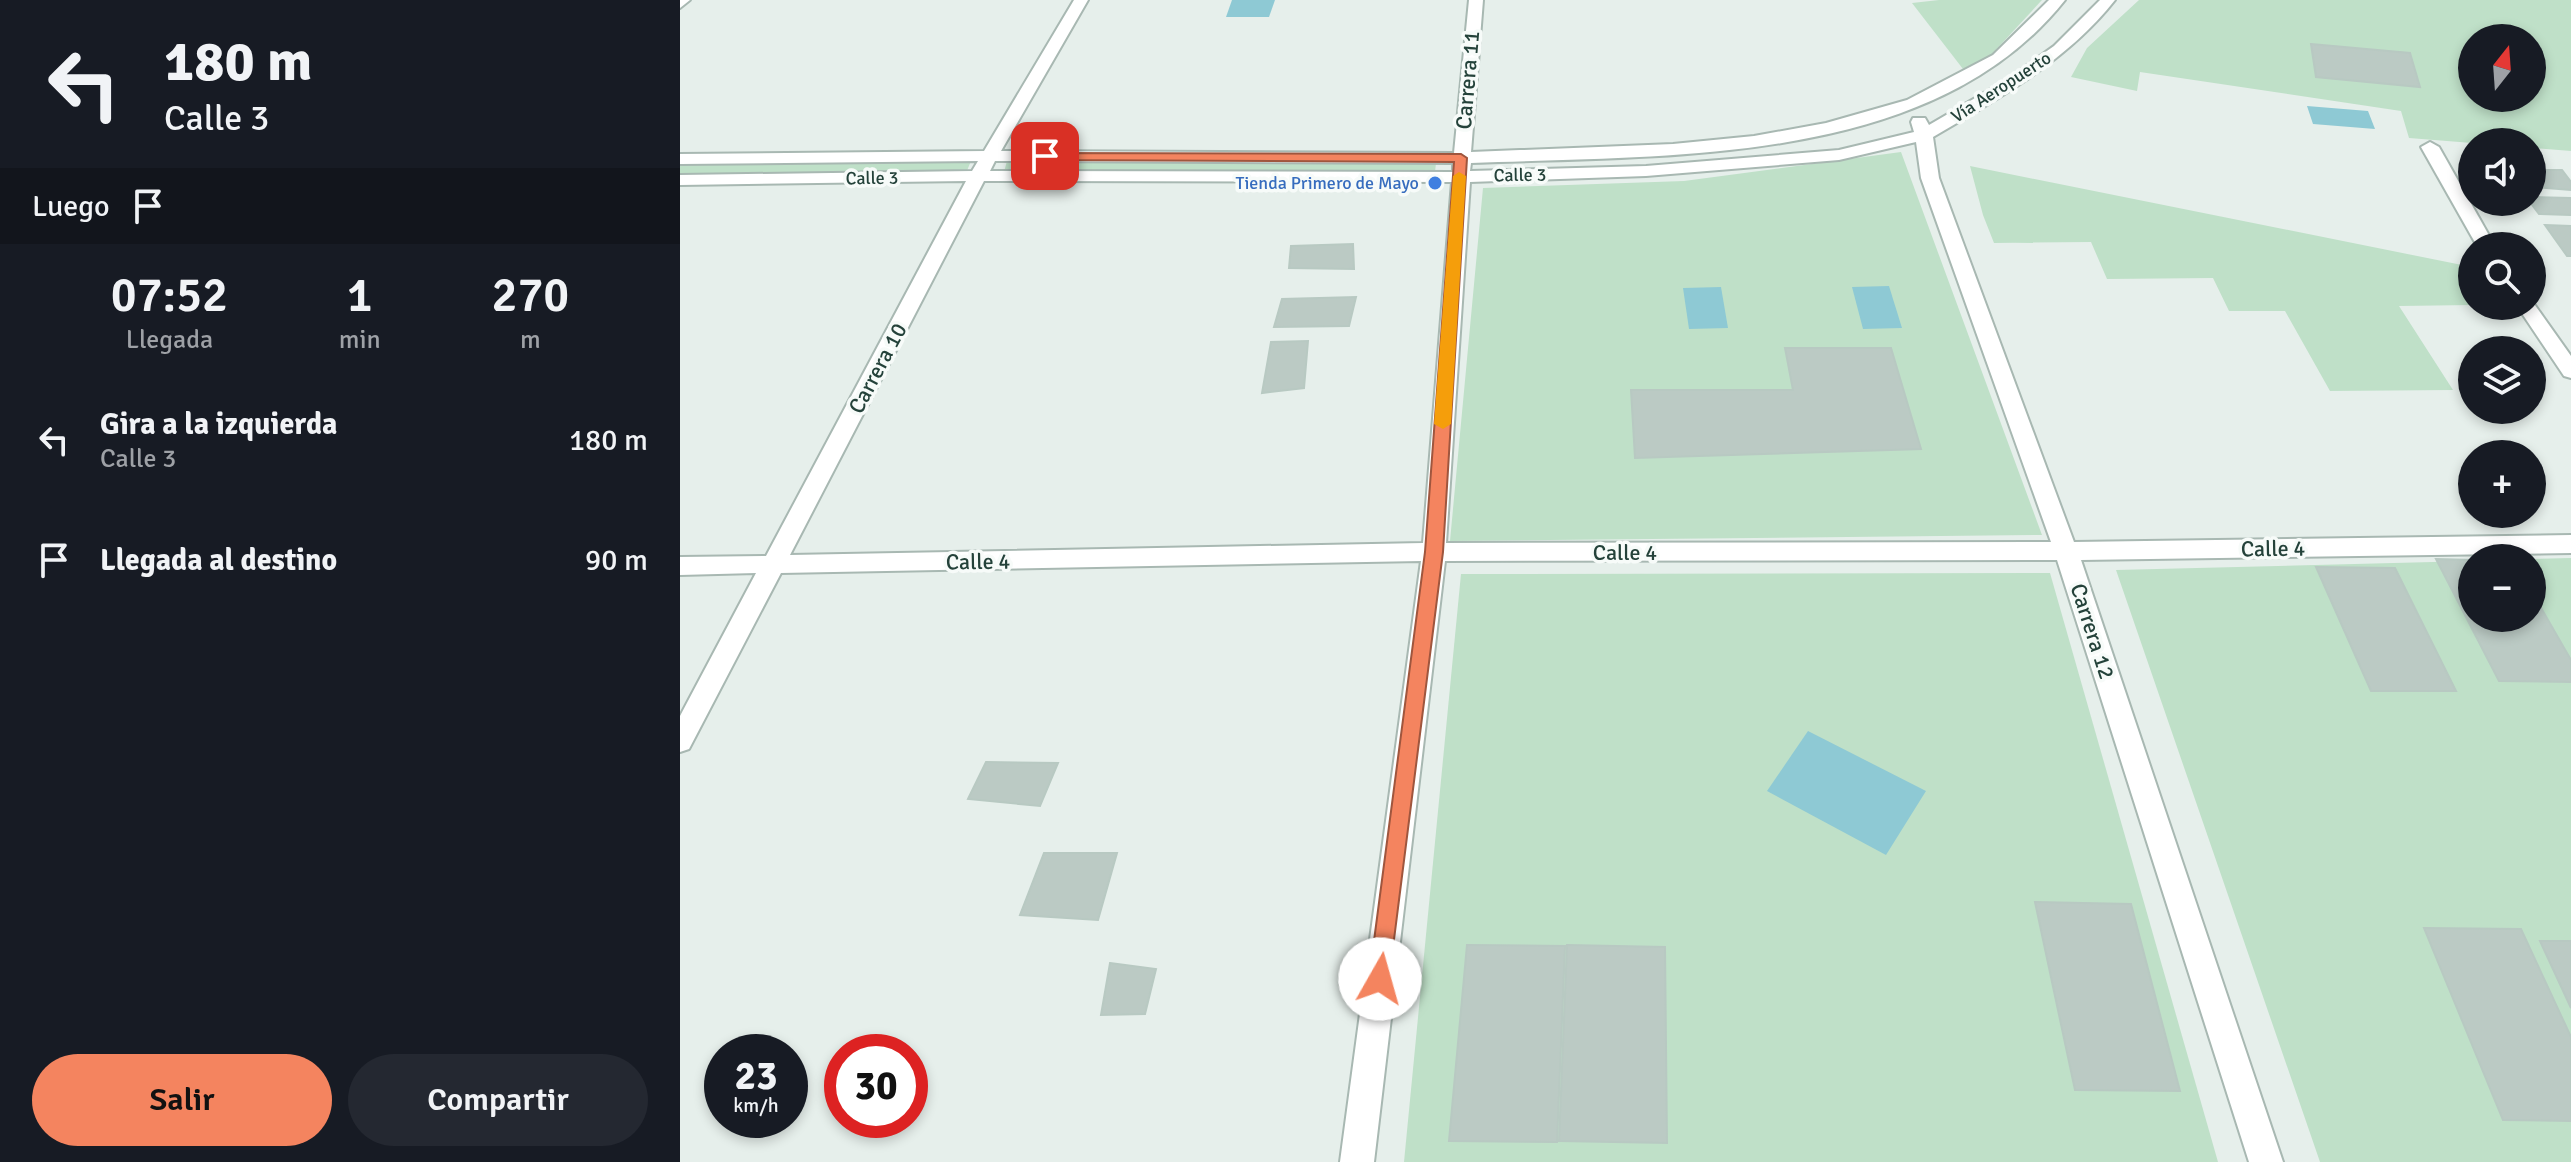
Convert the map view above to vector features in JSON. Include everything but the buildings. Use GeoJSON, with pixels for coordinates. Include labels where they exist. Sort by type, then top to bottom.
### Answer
{"type":"FeatureCollection","features":[{"type":"Feature","properties":{"kind":"street","name":"Carrera 10"},"geometry":{"type":"LineString","coordinates":[[680,741],[978,176],[1081,0]]}},
{"type":"Feature","properties":{"kind":"street","name":"Carrera 11"},"geometry":{"type":"LineString","coordinates":[[1357,1162],[1434,552],[1460,167],[1476,0]]}},
{"type":"Feature","properties":{"kind":"street","name":"Vía Aeropuerto"},"geometry":{"type":"LineString","coordinates":[[1913,104],[1999,58],[2058,0]]}},
{"type":"Feature","properties":{"kind":"street","name":"Vía Aeropuerto"},"geometry":{"type":"LineString","coordinates":[[1924,135],[2012,83],[2060,49],[2108,0]]}},
{"type":"Feature","properties":{"kind":"street","name":"Calle 3"},"geometry":{"type":"LineString","coordinates":[[680,159],[1213,157],[1460,167],[1754,141],[1828,128],[1913,104]]}},
{"type":"Feature","properties":{"kind":"street","name":"Carrera 12"},"geometry":{"type":"LineString","coordinates":[[1913,104],[1924,135],[1930,178],[2066,551],[2266,1162]]}},
{"type":"Feature","properties":{"kind":"street","name":"Calle 3"},"geometry":{"type":"LineString","coordinates":[[680,180],[1209,176],[1460,167],[1752,164],[1839,155],[1924,135]]}},
{"type":"Feature","properties":{"kind":"street"},"geometry":{"type":"LineString","coordinates":[[2430,147],[2478,232]]}},
{"type":"Feature","properties":{"kind":"street"},"geometry":{"type":"LineString","coordinates":[[1209,176],[1213,157]]}},
{"type":"Feature","properties":{"kind":"street"},"geometry":{"type":"LineString","coordinates":[[733,179],[747,158]]}},
{"type":"Feature","properties":{"kind":"street"},"geometry":{"type":"LineString","coordinates":[[2536,320],[2571,371]]}},
{"type":"Feature","properties":{"kind":"street","name":"Calle 4"},"geometry":{"type":"LineString","coordinates":[[680,566],[1434,552],[2066,551],[2571,544]]}},
{"type":"Feature","properties":{"kind":"green space"},"geometry":{"type":"Polygon","coordinates":[[[2042,0],[1991,55],[1963,69],[1912,3],[2042,0]]]}},
{"type":"Feature","properties":{"kind":"green space"},"geometry":{"type":"Polygon","coordinates":[[[2139,0],[2571,0],[2571,151],[2546,149],[2546,128],[2458,128],[2458,142],[2409,138],[2401,111],[2140,72],[2137,91],[2071,77],[2087,48],[2139,0]],[[2311,45],[2316,77],[2420,87],[2410,53],[2311,45]]]}},
{"type":"Feature","properties":{"kind":"green space"},"geometry":{"type":"Polygon","coordinates":[[[1901,152],[2042,535],[1450,541],[1483,188],[1684,181],[1901,152]]]}},
{"type":"Feature","properties":{"kind":"green space"},"geometry":{"type":"Polygon","coordinates":[[[971,161],[966,173],[680,176],[680,164],[971,161]]]}},
{"type":"Feature","properties":{"kind":"green space"},"geometry":{"type":"Polygon","coordinates":[[[1007,161],[1436,163],[1435,172],[1004,172],[1007,161]]]}},
{"type":"Feature","properties":{"kind":"green space"},"geometry":{"type":"Polygon","coordinates":[[[1970,166],[2458,264],[2458,305],[2399,306],[2453,390],[2330,391],[2285,311],[2229,311],[2213,278],[2107,279],[2091,242],[1994,243],[1970,166]]]}},
{"type":"Feature","properties":{"kind":"green space"},"geometry":{"type":"Polygon","coordinates":[[[2571,558],[2571,1162],[2320,1162],[2116,570],[2458,561],[2458,632],[2546,632],[2546,559],[2571,558]]]}},
{"type":"Feature","properties":{"kind":"green space"},"geometry":{"type":"Polygon","coordinates":[[[2050,573],[2218,1162],[1404,1162],[1461,574],[2050,573]]]}},
{"type":"Feature","properties":{"kind":"water"},"geometry":{"type":"Polygon","coordinates":[[[1232,0],[1275,0],[1269,17],[1226,17],[1232,0]]]}},
{"type":"Feature","properties":{"kind":"water"},"geometry":{"type":"Polygon","coordinates":[[[2307,106],[2368,111],[2375,129],[2313,124],[2307,106]]]}},
{"type":"Feature","properties":{"kind":"water"},"geometry":{"type":"Polygon","coordinates":[[[1889,286],[1902,328],[1863,329],[1852,287],[1889,286]]]}},
{"type":"Feature","properties":{"kind":"water"},"geometry":{"type":"Polygon","coordinates":[[[1721,287],[1728,328],[1689,329],[1683,288],[1721,287]]]}},
{"type":"Feature","properties":{"kind":"water"},"geometry":{"type":"Polygon","coordinates":[[[1808,731],[1926,791],[1886,855],[1767,791],[1808,731]]]}},
{"type":"Feature","properties":{"kind":"slow traffic"},"geometry":{"type":"LineString","coordinates":[[1443,424],[1459,176]]}},
{"type":"Feature","properties":{"kind":"place","name":"Tienda Primero de Mayo"},"geometry":{"type":"Point","coordinates":[1435,183]}},
{"type":"Feature","properties":{"kind":"route"},"geometry":{"type":"LineString","coordinates":[[1045,156],[1461,158],[1434,552],[1380,979]]}}]}
